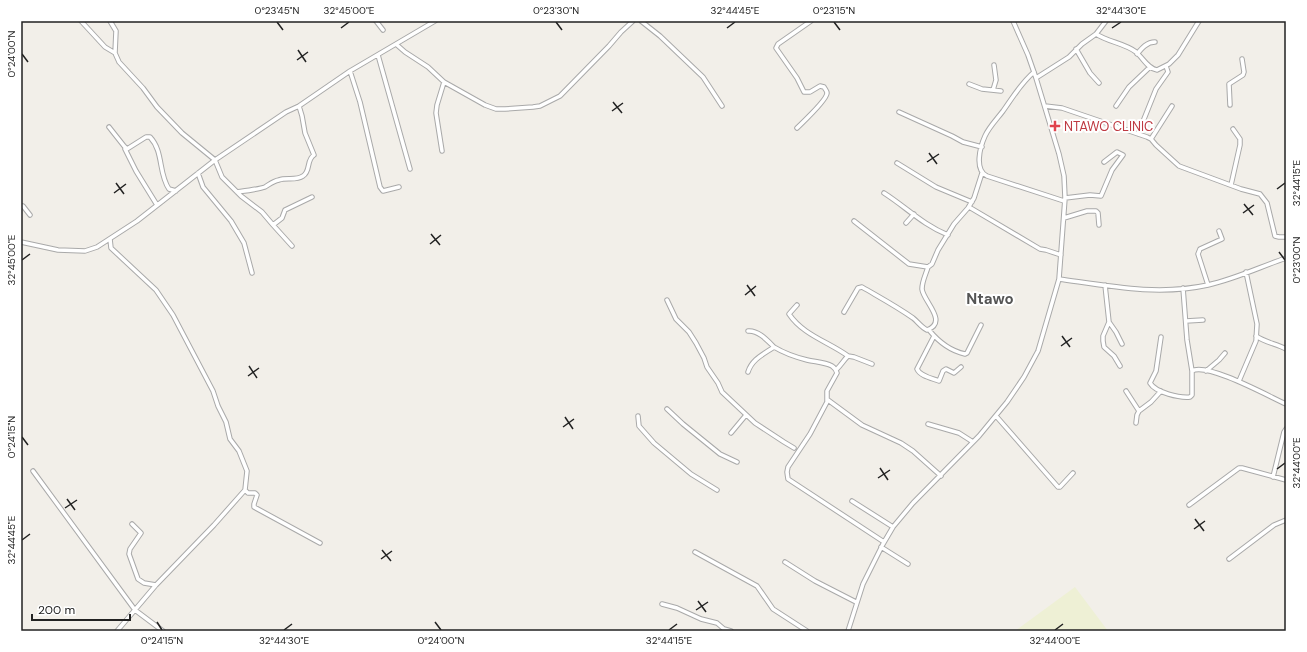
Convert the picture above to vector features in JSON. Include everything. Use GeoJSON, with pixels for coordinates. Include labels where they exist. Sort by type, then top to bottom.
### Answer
{"type":"FeatureCollection","features":[{"type":"Feature","properties":{"kind":"street"},"geometry":{"type":"LineString","coordinates":[[81,21],[97,40],[105,47],[115,52]]}},
{"type":"Feature","properties":{"kind":"street"},"geometry":{"type":"LineString","coordinates":[[110,21],[116,31],[115,52],[119,62],[143,88],[157,107],[182,133],[215,160],[222,177],[237,192],[262,212],[292,246]]}},
{"type":"Feature","properties":{"kind":"street"},"geometry":{"type":"LineString","coordinates":[[376,21],[383,30]]}},
{"type":"Feature","properties":{"kind":"street"},"geometry":{"type":"LineString","coordinates":[[21,242],[58,250],[80,251],[91,250],[97,247],[176,191],[215,160],[286,112],[298,106],[350,71],[436,21]]}},
{"type":"Feature","properties":{"kind":"street"},"geometry":{"type":"LineString","coordinates":[[397,44],[405,52],[428,67],[444,82],[475,101],[496,109],[505,110],[540,106],[560,96],[633,21]]}},
{"type":"Feature","properties":{"kind":"street"},"geometry":{"type":"LineString","coordinates":[[642,21],[703,77],[722,106]]}},
{"type":"Feature","properties":{"kind":"street"},"geometry":{"type":"LineString","coordinates":[[797,128],[809,117],[824,99],[827,92],[824,87],[820,86],[810,92],[804,92],[799,85],[797,78],[776,48],[778,44],[810,21]]}},
{"type":"Feature","properties":{"kind":"street"},"geometry":{"type":"LineString","coordinates":[[848,631],[863,584],[881,547],[893,527],[913,503],[941,476],[996,416],[1032,364],[1038,351],[1059,279],[1065,200],[1064,176],[1036,78],[1013,21]]}},
{"type":"Feature","properties":{"kind":"street"},"geometry":{"type":"LineString","coordinates":[[1036,78],[1069,57],[1076,49],[1096,34],[1106,21]]}},
{"type":"Feature","properties":{"kind":"street"},"geometry":{"type":"LineString","coordinates":[[1096,34],[1104,39],[1128,48],[1137,54],[1150,67],[1157,70],[1166,66],[1178,55],[1199,21]]}},
{"type":"Feature","properties":{"kind":"street"},"geometry":{"type":"LineString","coordinates":[[1137,54],[1145,46],[1151,42],[1155,42]]}},
{"type":"Feature","properties":{"kind":"street"},"geometry":{"type":"LineString","coordinates":[[1076,49],[1090,73],[1100,83]]}},
{"type":"Feature","properties":{"kind":"street"},"geometry":{"type":"LineString","coordinates":[[378,55],[410,170]]}},
{"type":"Feature","properties":{"kind":"street"},"geometry":{"type":"LineString","coordinates":[[1230,105],[1229,84],[1243,75],[1242,59]]}},
{"type":"Feature","properties":{"kind":"street"},"geometry":{"type":"LineString","coordinates":[[993,90],[996,80],[994,65]]}},
{"type":"Feature","properties":{"kind":"street"},"geometry":{"type":"LineString","coordinates":[[1138,134],[1156,89],[1168,72],[1166,66]]}},
{"type":"Feature","properties":{"kind":"street"},"geometry":{"type":"LineString","coordinates":[[1116,106],[1128,87],[1150,67]]}},
{"type":"Feature","properties":{"kind":"street"},"geometry":{"type":"LineString","coordinates":[[350,71],[360,102],[380,187],[383,191],[399,187]]}},
{"type":"Feature","properties":{"kind":"street"},"geometry":{"type":"LineString","coordinates":[[929,330],[936,321],[936,315],[923,293],[922,288],[922,283],[928,267],[932,264],[938,250],[954,224],[972,202],[982,173],[979,160],[985,137],[1018,88],[1034,72]]}},
{"type":"Feature","properties":{"kind":"street"},"geometry":{"type":"LineString","coordinates":[[442,151],[436,114],[437,105],[444,82]]}},
{"type":"Feature","properties":{"kind":"street"},"geometry":{"type":"LineString","coordinates":[[968,84],[982,89],[1001,91]]}},
{"type":"Feature","properties":{"kind":"street"},"geometry":{"type":"LineString","coordinates":[[237,192],[264,188],[270,183],[280,179],[296,178],[303,176],[306,173],[311,157],[314,155],[304,133],[302,116],[298,106]]}},
{"type":"Feature","properties":{"kind":"street"},"geometry":{"type":"LineString","coordinates":[[1045,106],[1062,108],[1151,139],[1156,146],[1179,166],[1241,189],[1260,194],[1265,198],[1271,213],[1275,236],[1286,237]]}},
{"type":"Feature","properties":{"kind":"street"},"geometry":{"type":"LineString","coordinates":[[1151,139],[1172,106]]}},
{"type":"Feature","properties":{"kind":"street"},"geometry":{"type":"LineString","coordinates":[[899,112],[963,142],[982,147]]}},
{"type":"Feature","properties":{"kind":"street"},"geometry":{"type":"LineString","coordinates":[[109,127],[125,148],[136,171],[157,205]]}},
{"type":"Feature","properties":{"kind":"street"},"geometry":{"type":"LineString","coordinates":[[1231,185],[1240,145],[1240,139],[1233,129]]}},
{"type":"Feature","properties":{"kind":"street"},"geometry":{"type":"LineString","coordinates":[[125,148],[129,148],[146,137],[150,137],[157,146],[165,184],[169,189],[176,191]]}},
{"type":"Feature","properties":{"kind":"street"},"geometry":{"type":"LineString","coordinates":[[982,173],[987,176],[1065,200],[1090,195],[1101,196],[1112,170],[1123,155],[1117,152],[1104,162]]}},
{"type":"Feature","properties":{"kind":"street"},"geometry":{"type":"LineString","coordinates":[[897,163],[936,187],[972,202]]}},
{"type":"Feature","properties":{"kind":"street"},"geometry":{"type":"LineString","coordinates":[[198,173],[203,187],[231,221],[244,243],[252,273]]}},
{"type":"Feature","properties":{"kind":"street"},"geometry":{"type":"LineString","coordinates":[[884,193],[899,202],[929,226],[948,235]]}},
{"type":"Feature","properties":{"kind":"street"},"geometry":{"type":"LineString","coordinates":[[273,225],[282,218],[285,210],[312,196]]}},
{"type":"Feature","properties":{"kind":"street"},"geometry":{"type":"LineString","coordinates":[[21,206],[23,206],[30,215]]}},
{"type":"Feature","properties":{"kind":"street"},"geometry":{"type":"LineString","coordinates":[[969,207],[1040,249],[1061,255]]}},
{"type":"Feature","properties":{"kind":"street"},"geometry":{"type":"LineString","coordinates":[[1064,218],[1087,211],[1096,211],[1098,213],[1098,225]]}},
{"type":"Feature","properties":{"kind":"street"},"geometry":{"type":"LineString","coordinates":[[906,223],[914,214]]}},
{"type":"Feature","properties":{"kind":"street"},"geometry":{"type":"LineString","coordinates":[[854,221],[909,264],[928,267]]}},
{"type":"Feature","properties":{"kind":"street"},"geometry":{"type":"LineString","coordinates":[[1208,285],[1198,251],[1222,239],[1219,231]]}},
{"type":"Feature","properties":{"kind":"street"},"geometry":{"type":"LineString","coordinates":[[110,239],[111,248],[156,290],[165,301],[182,329],[213,391],[226,422],[230,439],[239,451],[247,471],[245,490],[214,525],[156,585],[117,631]]}},
{"type":"Feature","properties":{"kind":"street"},"geometry":{"type":"LineString","coordinates":[[1059,279],[1130,289],[1160,290],[1183,288],[1208,285],[1286,258]]}},
{"type":"Feature","properties":{"kind":"street"},"geometry":{"type":"LineString","coordinates":[[1240,381],[1256,341],[1256,316],[1246,272]]}},
{"type":"Feature","properties":{"kind":"street"},"geometry":{"type":"LineString","coordinates":[[1105,285],[1105,297],[1109,322],[1122,344]]}},
{"type":"Feature","properties":{"kind":"street"},"geometry":{"type":"LineString","coordinates":[[844,312],[858,288],[862,287],[895,306],[914,319],[923,328],[929,330],[934,336],[952,349],[962,354],[966,354],[981,324]]}},
{"type":"Feature","properties":{"kind":"street"},"geometry":{"type":"LineString","coordinates":[[1162,337],[1156,371],[1150,384],[1169,394],[1190,398],[1192,395],[1192,371],[1183,288]]}},
{"type":"Feature","properties":{"kind":"street"},"geometry":{"type":"LineString","coordinates":[[667,300],[676,318],[689,332],[696,343],[707,367],[718,383],[722,392],[755,423],[794,448]]}},
{"type":"Feature","properties":{"kind":"street"},"geometry":{"type":"LineString","coordinates":[[797,305],[789,314],[792,319],[808,333],[840,350],[848,356],[872,364]]}},
{"type":"Feature","properties":{"kind":"street"},"geometry":{"type":"LineString","coordinates":[[1186,321],[1203,320]]}},
{"type":"Feature","properties":{"kind":"street"},"geometry":{"type":"LineString","coordinates":[[1109,322],[1103,336],[1104,347],[1114,356],[1120,366]]}},
{"type":"Feature","properties":{"kind":"street"},"geometry":{"type":"LineString","coordinates":[[748,331],[752,330],[759,334],[774,347],[800,358],[817,361],[832,366],[836,370]]}},
{"type":"Feature","properties":{"kind":"street"},"geometry":{"type":"LineString","coordinates":[[934,336],[917,368],[918,371],[922,375],[939,381],[943,371],[946,369],[954,373],[961,367]]}},
{"type":"Feature","properties":{"kind":"street"},"geometry":{"type":"LineString","coordinates":[[1256,336],[1286,349]]}},
{"type":"Feature","properties":{"kind":"street"},"geometry":{"type":"LineString","coordinates":[[748,372],[755,360],[764,352],[774,347]]}},
{"type":"Feature","properties":{"kind":"street"},"geometry":{"type":"LineString","coordinates":[[1206,371],[1225,353]]}},
{"type":"Feature","properties":{"kind":"street"},"geometry":{"type":"LineString","coordinates":[[848,356],[836,370],[837,373],[827,391],[828,400],[810,434],[792,460],[787,472],[788,479],[884,542]]}},
{"type":"Feature","properties":{"kind":"street"},"geometry":{"type":"LineString","coordinates":[[1192,371],[1197,369],[1224,374],[1286,404]]}},
{"type":"Feature","properties":{"kind":"street"},"geometry":{"type":"LineString","coordinates":[[1126,391],[1139,411]]}},
{"type":"Feature","properties":{"kind":"street"},"geometry":{"type":"LineString","coordinates":[[1136,423],[1139,411],[1151,402],[1161,391]]}},
{"type":"Feature","properties":{"kind":"street"},"geometry":{"type":"LineString","coordinates":[[828,400],[862,425],[901,443],[913,451],[941,476]]}},
{"type":"Feature","properties":{"kind":"street"},"geometry":{"type":"LineString","coordinates":[[667,409],[720,454],[737,462]]}},
{"type":"Feature","properties":{"kind":"street"},"geometry":{"type":"LineString","coordinates":[[731,433],[746,415]]}},
{"type":"Feature","properties":{"kind":"street"},"geometry":{"type":"LineString","coordinates":[[638,416],[639,426],[654,443],[690,474],[717,490]]}},
{"type":"Feature","properties":{"kind":"street"},"geometry":{"type":"LineString","coordinates":[[996,416],[1058,487],[1060,487],[1073,473]]}},
{"type":"Feature","properties":{"kind":"street"},"geometry":{"type":"LineString","coordinates":[[928,424],[959,433],[973,442]]}},
{"type":"Feature","properties":{"kind":"street"},"geometry":{"type":"LineString","coordinates":[[1273,476],[1286,429]]}},
{"type":"Feature","properties":{"kind":"street"},"geometry":{"type":"LineString","coordinates":[[1189,505],[1239,468],[1286,480]]}},
{"type":"Feature","properties":{"kind":"street"},"geometry":{"type":"LineString","coordinates":[[33,471],[134,610],[163,631]]}},
{"type":"Feature","properties":{"kind":"street"},"geometry":{"type":"LineString","coordinates":[[245,490],[248,493],[255,493],[257,495],[254,507],[320,543]]}},
{"type":"Feature","properties":{"kind":"street"},"geometry":{"type":"LineString","coordinates":[[852,501],[893,527]]}},
{"type":"Feature","properties":{"kind":"street"},"geometry":{"type":"LineString","coordinates":[[1229,559],[1274,525],[1286,520]]}},
{"type":"Feature","properties":{"kind":"street"},"geometry":{"type":"LineString","coordinates":[[132,524],[141,533],[130,549],[129,554],[132,564],[138,579],[144,583],[156,585]]}},
{"type":"Feature","properties":{"kind":"street"},"geometry":{"type":"LineString","coordinates":[[881,547],[908,564]]}},
{"type":"Feature","properties":{"kind":"street"},"geometry":{"type":"LineString","coordinates":[[695,552],[757,586],[773,609],[807,631]]}},
{"type":"Feature","properties":{"kind":"street"},"geometry":{"type":"LineString","coordinates":[[785,562],[815,581],[856,602]]}},
{"type":"Feature","properties":{"kind":"street"},"geometry":{"type":"LineString","coordinates":[[662,604],[677,608],[731,631]]}},
{"type":"Feature","properties":{"kind":"green space"},"geometry":{"type":"Polygon","coordinates":[[[1075,587],[1108,631],[1015,631],[1075,587]]]}},
{"type":"Feature","properties":{"kind":"place","name":"NTAWO CLINIC"},"geometry":{"type":"Point","coordinates":[1055,126]}},
{"type":"Feature","properties":{"kind":"district","name":"Ntawo"},"geometry":{"type":"Point","coordinates":[990,299]}}]}
